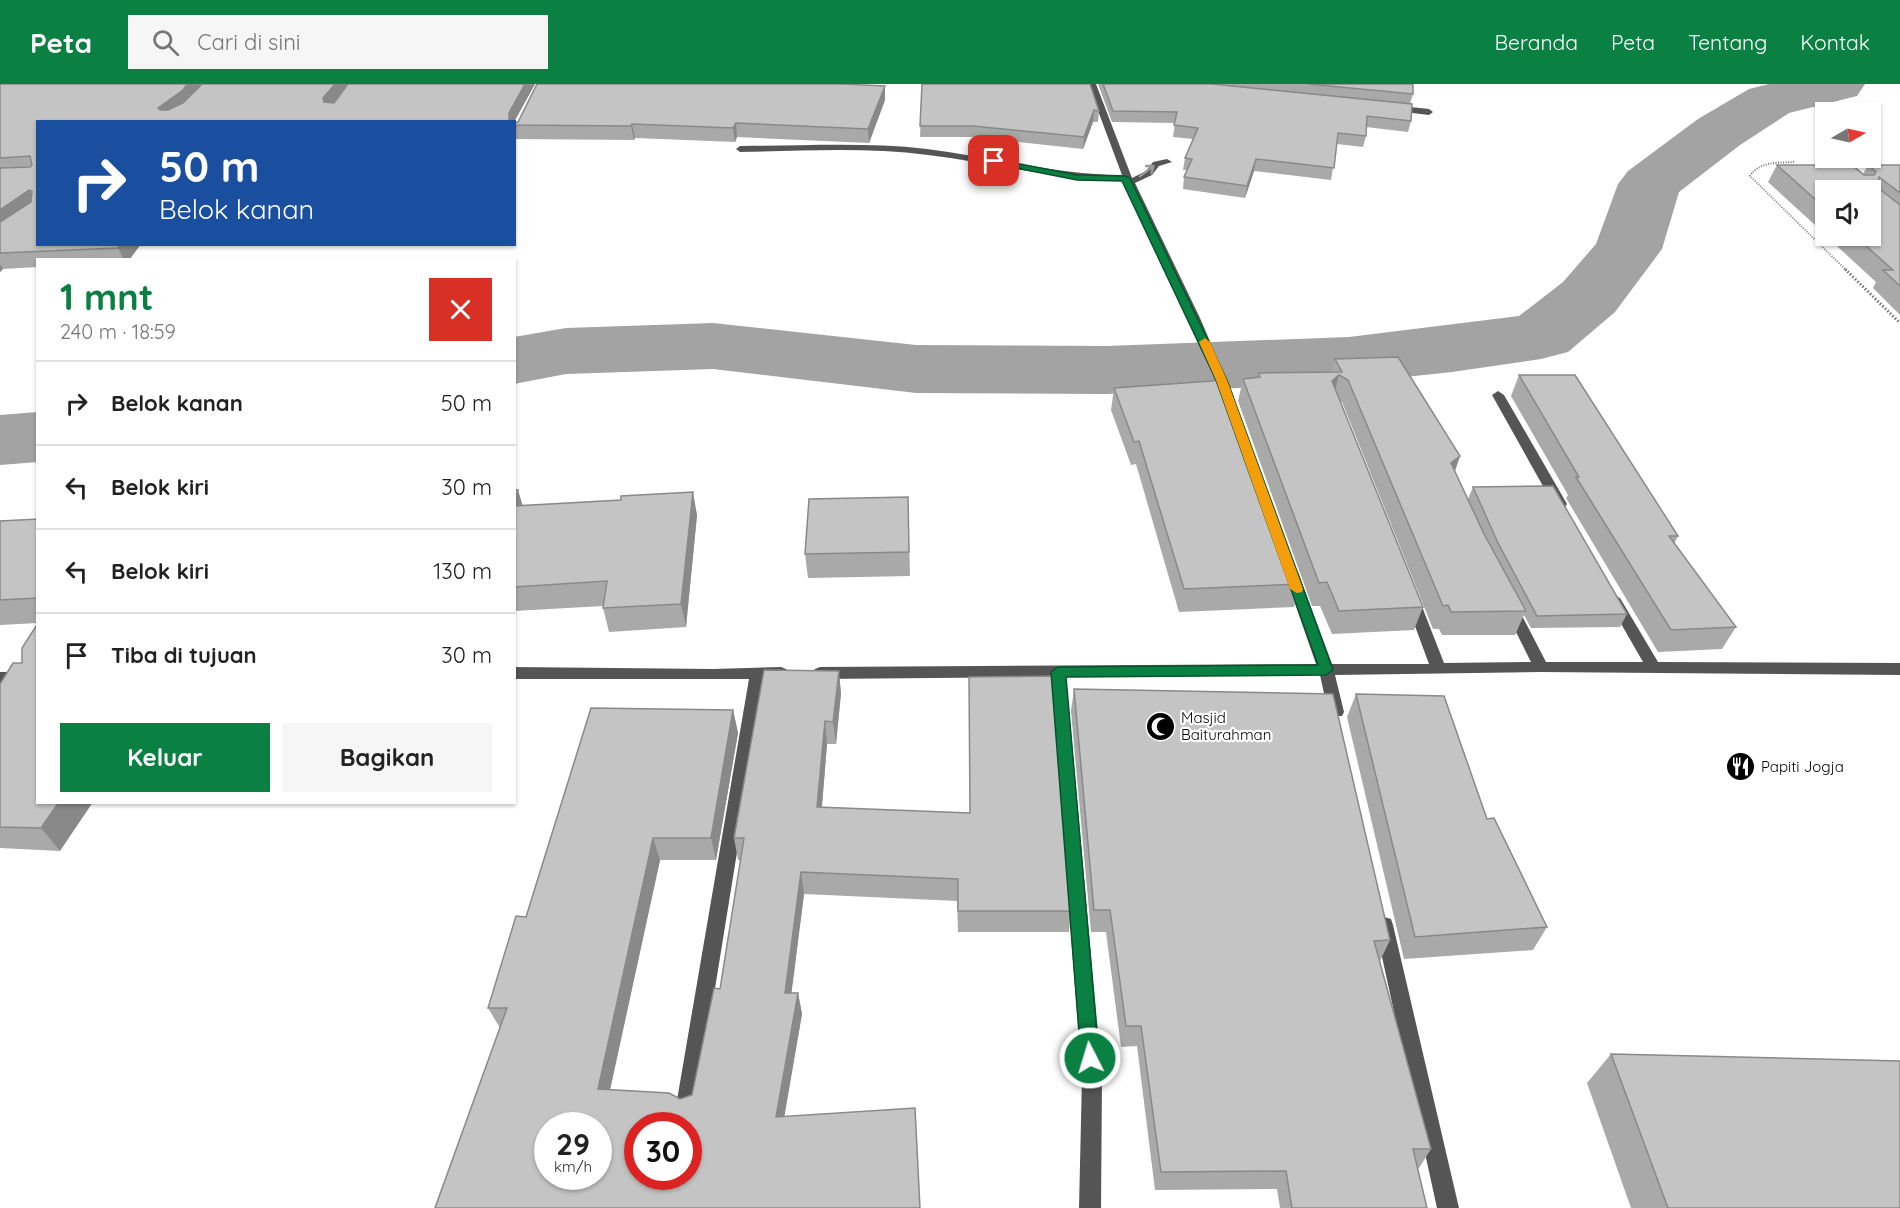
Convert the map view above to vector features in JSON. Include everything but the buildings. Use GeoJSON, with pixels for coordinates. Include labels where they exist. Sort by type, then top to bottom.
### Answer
{"type":"FeatureCollection","features":[{"type":"Feature","properties":{"kind":"street"},"geometry":{"type":"LineString","coordinates":[[1092,84],[1126,180],[1200,331],[1234,414]]}},
{"type":"Feature","properties":{"kind":"street"},"geometry":{"type":"LineString","coordinates":[[1382,107],[1430,112]]}},
{"type":"Feature","properties":{"kind":"street"},"geometry":{"type":"LineString","coordinates":[[740,148],[874,149],[925,152],[994,161],[1077,177],[1126,180],[1149,173],[1156,164],[1167,162]]}},
{"type":"Feature","properties":{"kind":"street"},"geometry":{"type":"LineString","coordinates":[[1836,168],[1850,180]]}},
{"type":"Feature","properties":{"kind":"street"},"geometry":{"type":"LineString","coordinates":[[1498,394],[1569,519]]}},
{"type":"Feature","properties":{"kind":"street"},"geometry":{"type":"LineString","coordinates":[[1286,558],[1326,670],[1339,727]]}},
{"type":"Feature","properties":{"kind":"street"},"geometry":{"type":"LineString","coordinates":[[1408,589],[1439,669]]}},
{"type":"Feature","properties":{"kind":"street"},"geometry":{"type":"LineString","coordinates":[[1610,592],[1654,669]]}},
{"type":"Feature","properties":{"kind":"street"},"geometry":{"type":"LineString","coordinates":[[1505,597],[1541,667]]}},
{"type":"Feature","properties":{"kind":"street"},"geometry":{"type":"LineString","coordinates":[[516,673],[758,674],[1541,667],[1900,669]]}},
{"type":"Feature","properties":{"kind":"street"},"geometry":{"type":"LineString","coordinates":[[1058,672],[1092,1077],[1090,1208]]}},
{"type":"Feature","properties":{"kind":"street"},"geometry":{"type":"LineString","coordinates":[[686,1106],[758,674]]}},
{"type":"Feature","properties":{"kind":"street"},"geometry":{"type":"LineString","coordinates":[[0,678],[36,678]]}},
{"type":"Feature","properties":{"kind":"street"},"geometry":{"type":"LineString","coordinates":[[1381,911],[1448,1208]]}},
{"type":"Feature","properties":{"kind":"path"},"geometry":{"type":"LineString","coordinates":[[1815,159],[1757,166],[1752,170],[1750,176],[1900,323]]}},
{"type":"Feature","properties":{"kind":"waterway"},"geometry":{"type":"LineString","coordinates":[[516,361],[566,351],[713,346],[916,369],[1107,370],[1349,360],[1452,349],[1541,336],[1589,297],[1628,249],[1650,184],[1719,132],[1769,101],[1838,84]]}},
{"type":"Feature","properties":{"kind":"waterway"},"geometry":{"type":"LineString","coordinates":[[0,440],[36,437]]}},
{"type":"Feature","properties":{"kind":"slow traffic"},"geometry":{"type":"LineString","coordinates":[[1205,342],[1222,380],[1297,589]]}},
{"type":"Feature","properties":{"kind":"place","name":"Masjid Baiturahman"},"geometry":{"type":"Point","coordinates":[1160,726]}},
{"type":"Feature","properties":{"kind":"place","name":"Papiti Jogja"},"geometry":{"type":"Point","coordinates":[1740,766]}},
{"type":"Feature","properties":{"kind":"route"},"geometry":{"type":"LineString","coordinates":[[994,161],[1077,177],[1125,178],[1222,380],[1326,670],[1058,672],[1090,1058]]}}]}
